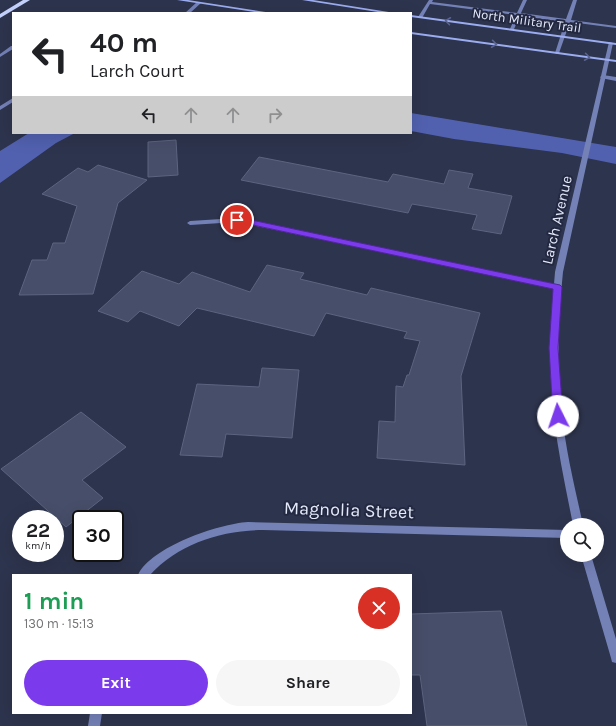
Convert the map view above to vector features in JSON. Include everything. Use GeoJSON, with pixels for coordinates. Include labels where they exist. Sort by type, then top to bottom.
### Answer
{"type":"FeatureCollection","features":[{"type":"Feature","properties":{"kind":"main road"},"geometry":{"type":"LineString","coordinates":[[0,16],[27,0]]}},
{"type":"Feature","properties":{"kind":"main road"},"geometry":{"type":"LineString","coordinates":[[179,0],[263,12]]}},
{"type":"Feature","properties":{"kind":"main road"},"geometry":{"type":"LineString","coordinates":[[304,0],[386,12]]}},
{"type":"Feature","properties":{"kind":"main road","name":"North Military Trail"},"geometry":{"type":"LineString","coordinates":[[412,16],[614,44]]}},
{"type":"Feature","properties":{"kind":"main road","name":"North Military Trail"},"geometry":{"type":"LineString","coordinates":[[412,33],[616,61]]}},
{"type":"Feature","properties":{"kind":"street"},"geometry":{"type":"LineString","coordinates":[[512,30],[525,0]]}},
{"type":"Feature","properties":{"kind":"street"},"geometry":{"type":"LineString","coordinates":[[557,53],[575,0]]}},
{"type":"Feature","properties":{"kind":"street"},"geometry":{"type":"LineString","coordinates":[[420,17],[430,1],[519,15],[616,27]]}},
{"type":"Feature","properties":{"kind":"street"},"geometry":{"type":"LineString","coordinates":[[188,12],[199,3]]}},
{"type":"Feature","properties":{"kind":"street","name":"Larch Avenue"},"geometry":{"type":"LineString","coordinates":[[577,518],[558,416],[554,348],[558,287],[560,272],[603,78],[614,44]]}},
{"type":"Feature","properties":{"kind":"street"},"geometry":{"type":"LineString","coordinates":[[0,56],[12,48]]}},
{"type":"Feature","properties":{"kind":"street"},"geometry":{"type":"LineString","coordinates":[[603,78],[616,80]]}},
{"type":"Feature","properties":{"kind":"street"},"geometry":{"type":"LineString","coordinates":[[0,108],[12,101]]}},
{"type":"Feature","properties":{"kind":"street"},"geometry":{"type":"LineString","coordinates":[[190,223],[237,220],[558,287]]}},
{"type":"Feature","properties":{"kind":"street","name":"Magnolia Street"},"geometry":{"type":"LineString","coordinates":[[144,574],[167,554],[190,542],[213,532],[238,527],[263,526],[560,534]]}},
{"type":"Feature","properties":{"kind":"street"},"geometry":{"type":"LineString","coordinates":[[588,562],[616,658]]}},
{"type":"Feature","properties":{"kind":"street"},"geometry":{"type":"LineString","coordinates":[[94,726],[96,714]]}},
{"type":"Feature","properties":{"kind":"water"},"geometry":{"type":"Polygon","coordinates":[[[412,113],[616,147],[616,164],[562,153],[454,139],[412,131],[412,113]]]}},
{"type":"Feature","properties":{"kind":"water"},"geometry":{"type":"Polygon","coordinates":[[[27,134],[73,134],[56,143],[0,183],[0,151],[27,134]]]}},
{"type":"Feature","properties":{"kind":"building"},"geometry":{"type":"Polygon","coordinates":[[[176,140],[178,175],[148,177],[148,142],[176,140]]]}},
{"type":"Feature","properties":{"kind":"building"},"geometry":{"type":"Polygon","coordinates":[[[259,157],[388,182],[393,174],[444,184],[449,170],[473,174],[468,188],[512,196],[501,234],[472,229],[477,215],[412,204],[408,213],[241,180],[259,157]]]}},
{"type":"Feature","properties":{"kind":"building"},"geometry":{"type":"Polygon","coordinates":[[[98,165],[147,180],[118,203],[93,294],[19,295],[32,260],[47,260],[53,243],[65,243],[77,206],[42,194],[78,168],[88,172],[98,165]]]}},
{"type":"Feature","properties":{"kind":"building"},"geometry":{"type":"Polygon","coordinates":[[[267,265],[304,273],[300,279],[367,295],[371,288],[480,313],[461,376],[465,465],[377,458],[379,421],[395,422],[396,386],[403,387],[407,375],[409,375],[420,341],[404,338],[407,332],[326,313],[314,336],[197,308],[179,326],[140,311],[128,322],[98,311],[142,271],[179,284],[192,272],[250,292],[267,265]]]}},
{"type":"Feature","properties":{"kind":"building"},"geometry":{"type":"Polygon","coordinates":[[[262,368],[299,370],[292,438],[226,434],[222,457],[180,455],[197,384],[259,387],[262,368]]]}},
{"type":"Feature","properties":{"kind":"building"},"geometry":{"type":"Polygon","coordinates":[[[81,412],[126,447],[82,480],[103,498],[88,510],[72,510],[72,522],[66,527],[64,525],[64,510],[47,510],[1,469],[81,412]]]}},
{"type":"Feature","properties":{"kind":"building"},"geometry":{"type":"Polygon","coordinates":[[[501,611],[527,726],[427,726],[420,675],[412,675],[412,614],[501,611]]]}},
{"type":"Feature","properties":{"kind":"route"},"geometry":{"type":"LineString","coordinates":[[237,220],[558,287],[554,348],[558,416]]}}]}
